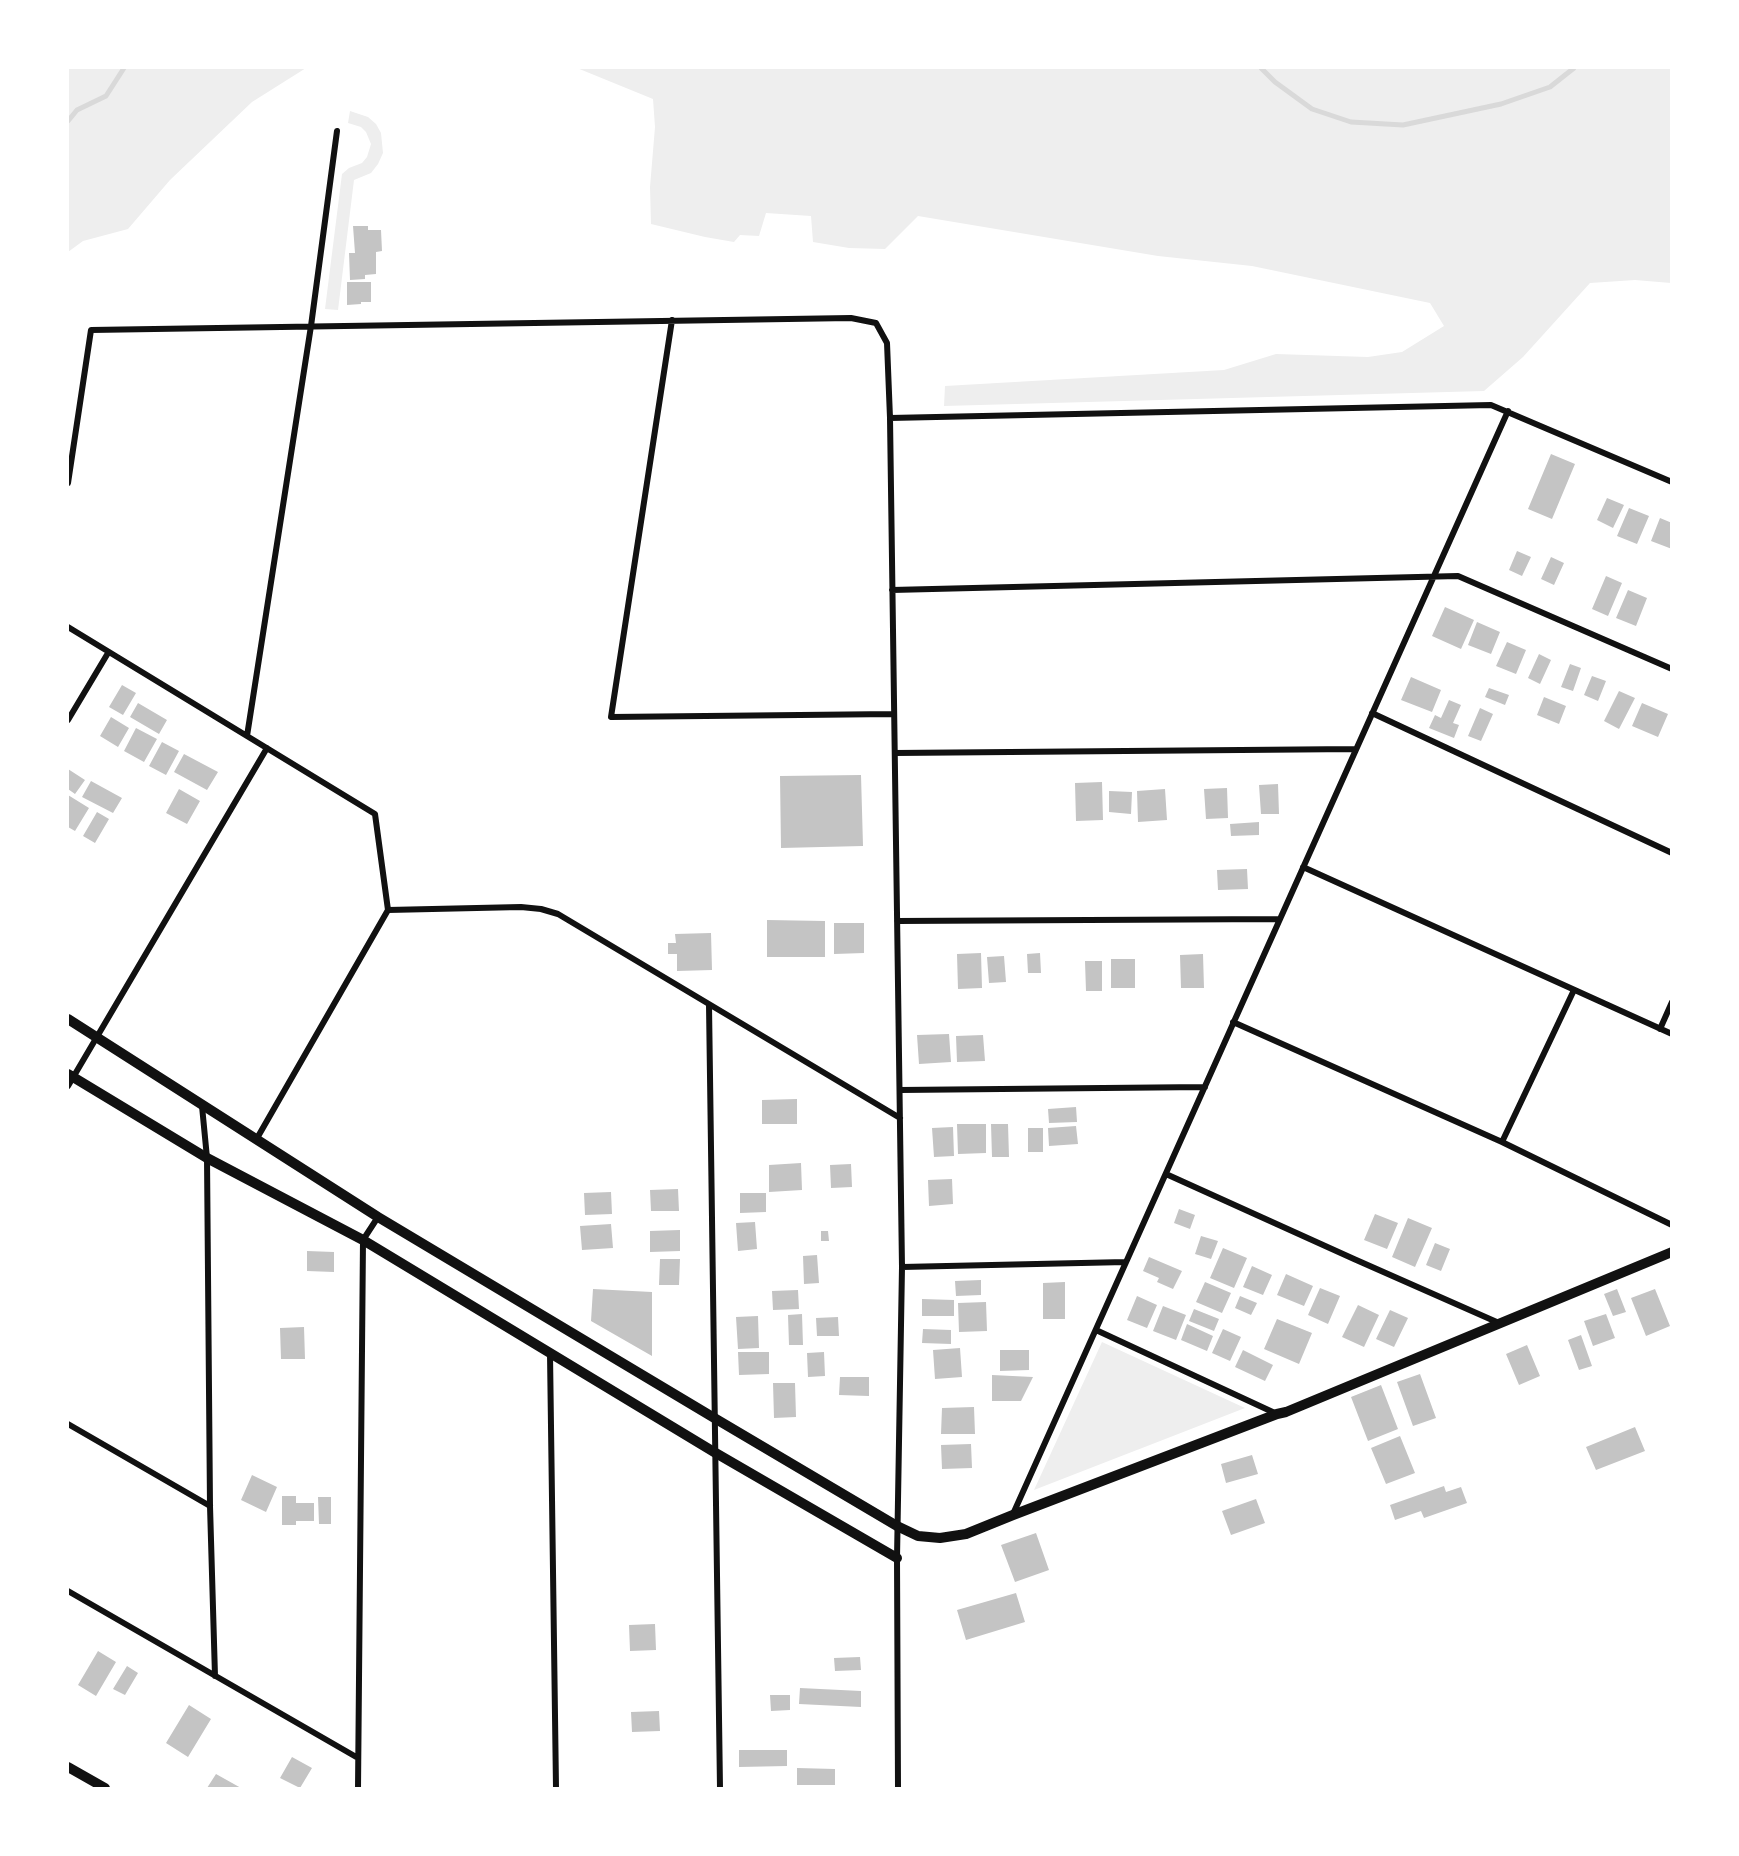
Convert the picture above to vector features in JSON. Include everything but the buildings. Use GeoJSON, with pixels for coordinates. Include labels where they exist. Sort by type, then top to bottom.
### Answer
{"type":"FeatureCollection","features":[{"type":"Feature","properties":{"kind":"street"},"geometry":{"type":"LineString","coordinates":[[248,736],[311,326],[337,131]]}},
{"type":"Feature","properties":{"kind":"street"},"geometry":{"type":"LineString","coordinates":[[68,483],[91,330],[851,318],[876,323],[887,344],[890,418],[902,1267],[897,1527],[898,1788]]}},
{"type":"Feature","properties":{"kind":"street"},"geometry":{"type":"LineString","coordinates":[[672,320],[612,717],[894,714]]}},
{"type":"Feature","properties":{"kind":"street"},"geometry":{"type":"LineString","coordinates":[[890,418],[1491,405],[1671,482]]}},
{"type":"Feature","properties":{"kind":"street"},"geometry":{"type":"LineString","coordinates":[[1013,1515],[1508,411]]}},
{"type":"Feature","properties":{"kind":"street"},"geometry":{"type":"LineString","coordinates":[[892,590],[1458,576],[1671,669]]}},
{"type":"Feature","properties":{"kind":"street"},"geometry":{"type":"LineString","coordinates":[[68,627],[375,814],[388,910],[256,1140]]}},
{"type":"Feature","properties":{"kind":"street"},"geometry":{"type":"LineString","coordinates":[[68,720],[108,653]]}},
{"type":"Feature","properties":{"kind":"street"},"geometry":{"type":"LineString","coordinates":[[1372,713],[1671,853]]}},
{"type":"Feature","properties":{"kind":"street"},"geometry":{"type":"LineString","coordinates":[[267,748],[69,1079],[207,1158],[363,1240],[714,1452],[897,1558]]}},
{"type":"Feature","properties":{"kind":"street"},"geometry":{"type":"LineString","coordinates":[[895,753],[1356,748]]}},
{"type":"Feature","properties":{"kind":"street"},"geometry":{"type":"LineString","coordinates":[[1303,867],[1671,1034]]}},
{"type":"Feature","properties":{"kind":"street"},"geometry":{"type":"LineString","coordinates":[[388,910],[521,907],[558,914],[900,1118]]}},
{"type":"Feature","properties":{"kind":"street"},"geometry":{"type":"LineString","coordinates":[[897,921],[1280,919]]}},
{"type":"Feature","properties":{"kind":"street"},"geometry":{"type":"LineString","coordinates":[[1502,1142],[1574,990]]}},
{"type":"Feature","properties":{"kind":"street"},"geometry":{"type":"LineString","coordinates":[[1660,1029],[1671,1002]]}},
{"type":"Feature","properties":{"kind":"street"},"geometry":{"type":"LineString","coordinates":[[709,1005],[720,1788]]}},
{"type":"Feature","properties":{"kind":"street"},"geometry":{"type":"LineString","coordinates":[[68,1019],[378,1217],[897,1527],[918,1536],[940,1538],[966,1534],[1286,1412],[1671,1252]]}},
{"type":"Feature","properties":{"kind":"street"},"geometry":{"type":"LineString","coordinates":[[1233,1022],[1502,1142],[1671,1226]]}},
{"type":"Feature","properties":{"kind":"street"},"geometry":{"type":"LineString","coordinates":[[900,1090],[1205,1087]]}},
{"type":"Feature","properties":{"kind":"street"},"geometry":{"type":"LineString","coordinates":[[202,1106],[207,1158],[214,1676]]}},
{"type":"Feature","properties":{"kind":"street"},"geometry":{"type":"LineString","coordinates":[[1166,1174],[1501,1324]]}},
{"type":"Feature","properties":{"kind":"street"},"geometry":{"type":"LineString","coordinates":[[358,1788],[363,1240],[378,1217]]}},
{"type":"Feature","properties":{"kind":"street"},"geometry":{"type":"LineString","coordinates":[[902,1267],[1126,1262]]}},
{"type":"Feature","properties":{"kind":"street"},"geometry":{"type":"LineString","coordinates":[[1096,1330],[1277,1414]]}},
{"type":"Feature","properties":{"kind":"street"},"geometry":{"type":"LineString","coordinates":[[550,1354],[555,1788]]}},
{"type":"Feature","properties":{"kind":"street"},"geometry":{"type":"LineString","coordinates":[[68,1424],[210,1506]]}},
{"type":"Feature","properties":{"kind":"street"},"geometry":{"type":"LineString","coordinates":[[68,1591],[358,1758]]}},
{"type":"Feature","properties":{"kind":"street"},"geometry":{"type":"LineString","coordinates":[[68,1767],[100,1787]]}},
{"type":"Feature","properties":{"kind":"shaded area"},"geometry":{"type":"Polygon","coordinates":[[[68,68],[306,68],[252,102],[170,180],[128,229],[83,241],[68,252],[68,68]]]}},
{"type":"Feature","properties":{"kind":"shaded area"},"geometry":{"type":"Polygon","coordinates":[[[577,68],[1671,68],[1671,283],[1635,280],[1590,283],[1523,357],[1484,391],[944,406],[945,386],[1224,370],[1276,354],[1368,357],[1402,352],[1444,326],[1430,303],[1252,266],[1158,256],[918,216],[885,249],[849,248],[813,242],[811,216],[766,213],[759,236],[740,235],[734,242],[651,224],[650,187],[655,127],[653,99],[577,68]]]}},
{"type":"Feature","properties":{"kind":"shaded area"},"geometry":{"type":"Polygon","coordinates":[[[350,111],[368,117],[376,124],[381,133],[383,153],[371,173],[354,180],[338,310],[325,309],[342,174],[349,168],[362,163],[367,157],[371,144],[361,127],[348,123],[350,111]]]}},
{"type":"Feature","properties":{"kind":"shaded area"},"geometry":{"type":"Polygon","coordinates":[[[1102,1342],[1245,1408],[1034,1490],[1102,1342]]]}},
{"type":"Feature","properties":{"kind":"waterway"},"geometry":{"type":"LineString","coordinates":[[68,121],[77,110],[106,96],[124,68]]}},
{"type":"Feature","properties":{"kind":"waterway"},"geometry":{"type":"LineString","coordinates":[[1261,68],[1275,82],[1312,109],[1351,122],[1403,125],[1501,104],[1550,87],[1574,68]]}}]}
